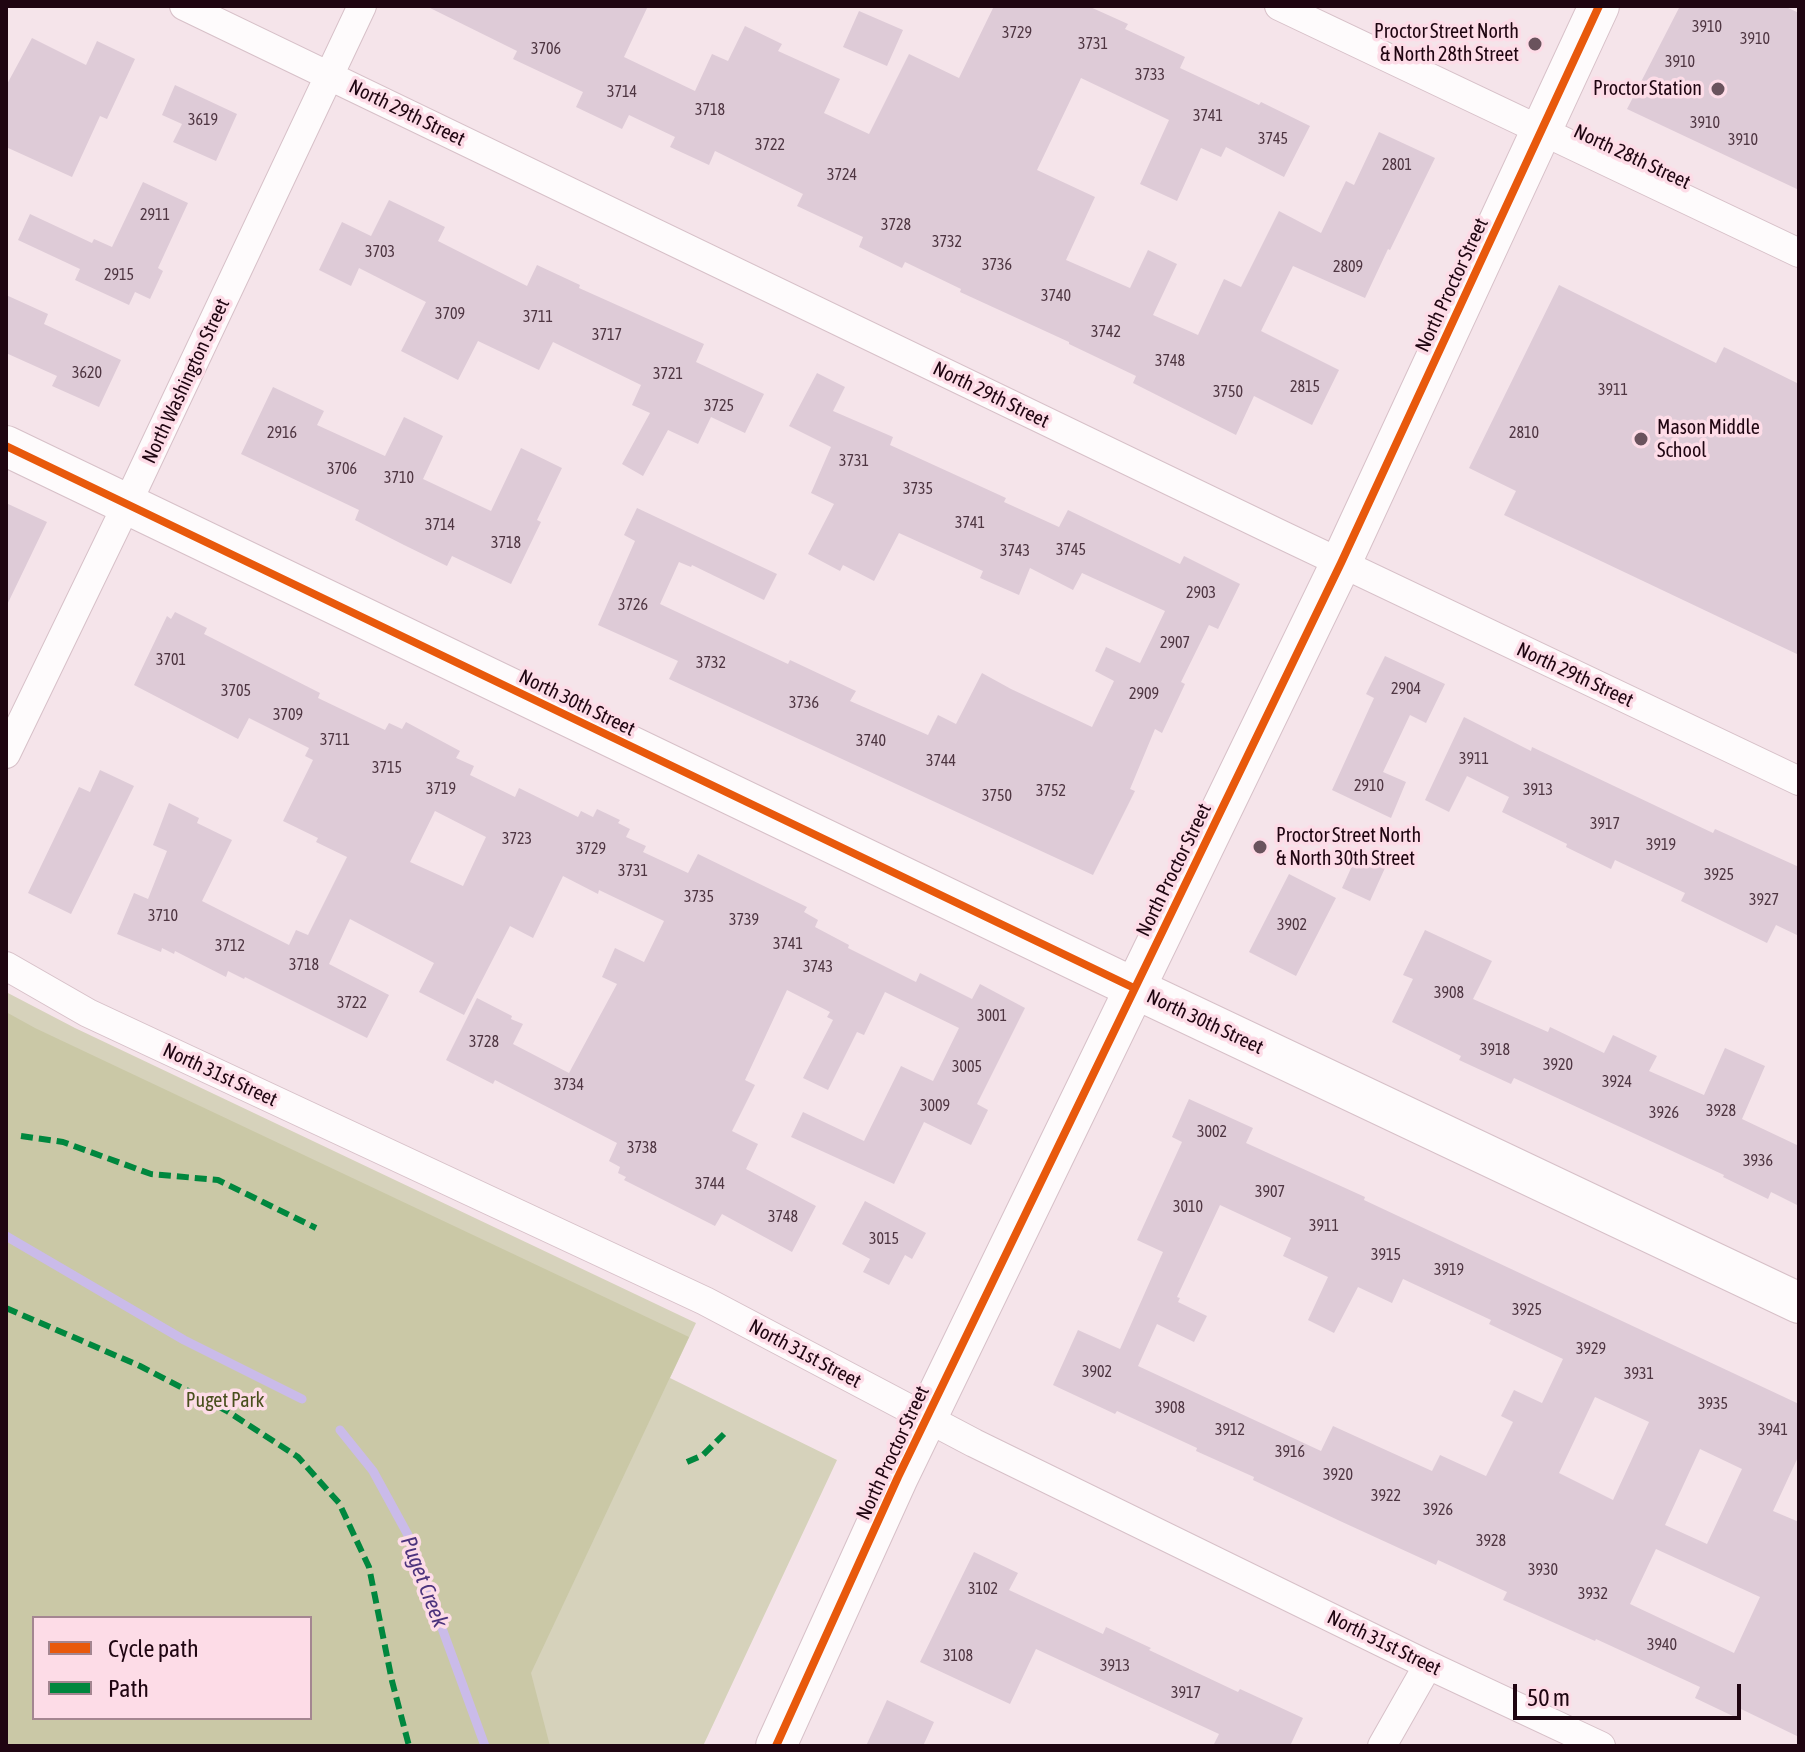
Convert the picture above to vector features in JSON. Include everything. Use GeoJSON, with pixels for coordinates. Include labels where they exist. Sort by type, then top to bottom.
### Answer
{"type":"FeatureCollection","features":[{"type":"Feature","properties":{"kind":"main road","name":"North Proctor Street"},"geometry":{"type":"LineString","coordinates":[[776,1746],[927,1418],[1341,563],[1599,6]]}},
{"type":"Feature","properties":{"kind":"main road","name":"North 30th Street"},"geometry":{"type":"LineString","coordinates":[[6,446],[1134,988],[1799,1303]]}},
{"type":"Feature","properties":{"kind":"street","name":"North 29th Street"},"geometry":{"type":"LineString","coordinates":[[184,6],[1799,781]]}},
{"type":"Feature","properties":{"kind":"street","name":"North Washington Street"},"geometry":{"type":"LineString","coordinates":[[6,754],[362,6]]}},
{"type":"Feature","properties":{"kind":"street","name":"North 28th Street"},"geometry":{"type":"LineString","coordinates":[[1279,6],[1799,253]]}},
{"type":"Feature","properties":{"kind":"street","name":"North 31st Street"},"geometry":{"type":"LineString","coordinates":[[6,966],[88,1013],[705,1301],[927,1418],[1428,1665],[1601,1746]]}},
{"type":"Feature","properties":{"kind":"street"},"geometry":{"type":"LineString","coordinates":[[1382,1746],[1428,1665]]}},
{"type":"Feature","properties":{"kind":"green space","name":"Puget Park"},"geometry":{"type":"Polygon","coordinates":[[[6,992],[75,1028],[696,1323],[670,1378],[837,1460],[703,1746],[6,1746],[6,992]]]}},
{"type":"Feature","properties":{"kind":"green space","name":"Puget Park"},"geometry":{"type":"Polygon","coordinates":[[[6,1012],[689,1337],[531,1673],[550,1746],[6,1746],[6,1012]]]}},
{"type":"Feature","properties":{"kind":"building"},"geometry":{"type":"Polygon","coordinates":[[[426,6],[648,6],[624,57],[695,91],[712,54],[728,61],[745,26],[782,44],[778,51],[840,79],[824,113],[869,134],[909,54],[959,78],[994,6],[1088,6],[1128,24],[1125,29],[1185,57],[1180,68],[1310,126],[1284,177],[1226,147],[1221,157],[1201,148],[1177,201],[1140,184],[1169,120],[1081,78],[1037,170],[1095,197],[1066,260],[1130,288],[1148,250],[1177,264],[1153,315],[1198,335],[1224,279],[1241,287],[1279,211],[1321,233],[1346,181],[1354,185],[1379,132],[1435,158],[1365,298],[1293,266],[1261,331],[1339,370],[1312,425],[1254,396],[1236,435],[1133,383],[1136,376],[1069,342],[960,292],[961,289],[905,262],[902,268],[859,247],[863,237],[797,206],[803,194],[715,151],[709,165],[670,147],[675,137],[629,115],[622,129],[576,107],[583,92],[513,59],[517,51],[426,6]]]}},
{"type":"Feature","properties":{"kind":"building","name":"Proctor Station"},"geometry":{"type":"Polygon","coordinates":[[[1680,6],[1784,6],[1799,13],[1799,190],[1627,109],[1680,6]]]}},
{"type":"Feature","properties":{"kind":"building"},"geometry":{"type":"Polygon","coordinates":[[[859,11],[903,30],[887,66],[843,47],[859,11]]]}},
{"type":"Feature","properties":{"kind":"building"},"geometry":{"type":"Polygon","coordinates":[[[32,38],[86,65],[97,41],[135,59],[107,119],[100,116],[72,177],[6,147],[6,86],[32,38]]]}},
{"type":"Feature","properties":{"kind":"building"},"geometry":{"type":"Polygon","coordinates":[[[175,85],[237,114],[216,161],[173,142],[182,124],[162,115],[175,85]]]}},
{"type":"Feature","properties":{"kind":"building"},"geometry":{"type":"Polygon","coordinates":[[[143,182],[188,203],[158,268],[163,271],[150,299],[135,292],[129,305],[75,280],[80,269],[18,240],[30,214],[92,243],[94,239],[112,247],[143,182]]]}},
{"type":"Feature","properties":{"kind":"building"},"geometry":{"type":"Polygon","coordinates":[[[389,200],[445,227],[438,241],[527,286],[537,265],[580,285],[579,288],[704,344],[696,362],[764,394],[745,433],[711,417],[698,444],[668,430],[643,476],[622,464],[650,413],[632,405],[641,385],[553,342],[539,370],[478,341],[458,380],[401,351],[426,302],[359,268],[351,286],[319,270],[342,222],[371,236],[389,200]]]}},
{"type":"Feature","properties":{"kind":"building","name":"Mason Middle School"},"geometry":{"type":"Polygon","coordinates":[[[1559,285],[1716,363],[1724,347],[1799,384],[1799,655],[1504,515],[1516,491],[1469,468],[1559,285]]]}},
{"type":"Feature","properties":{"kind":"building"},"geometry":{"type":"Polygon","coordinates":[[[6,295],[48,314],[44,324],[121,360],[99,407],[52,386],[57,376],[6,353],[6,295]]]}},
{"type":"Feature","properties":{"kind":"building"},"geometry":{"type":"Polygon","coordinates":[[[817,373],[845,387],[833,411],[893,437],[890,445],[1006,498],[1004,502],[1059,527],[1068,510],[1180,564],[1184,556],[1240,584],[1218,629],[1209,625],[1181,682],[1185,684],[1162,733],[1155,729],[1130,789],[1135,791],[1093,875],[669,679],[678,661],[598,625],[635,541],[624,535],[637,508],[777,574],[764,600],[692,565],[679,562],[660,604],[788,664],[790,660],[856,691],[850,701],[928,735],[938,715],[956,724],[982,673],[1092,727],[1114,681],[1095,671],[1106,647],[1140,663],[1165,611],[1082,573],[1073,590],[1030,568],[1019,595],[980,578],[983,571],[899,533],[874,581],[843,565],[840,571],[808,554],[834,504],[811,493],[831,447],[789,426],[817,373]]]}},
{"type":"Feature","properties":{"kind":"building"},"geometry":{"type":"Polygon","coordinates":[[[273,387],[324,411],[317,425],[385,456],[404,417],[443,436],[423,479],[491,511],[521,448],[562,468],[537,520],[541,522],[511,584],[452,556],[447,566],[355,520],[359,510],[241,454],[273,387]]]}},
{"type":"Feature","properties":{"kind":"building"},"geometry":{"type":"Polygon","coordinates":[[[6,503],[47,522],[6,607],[6,503]]]}},
{"type":"Feature","properties":{"kind":"building"},"geometry":{"type":"Polygon","coordinates":[[[175,612],[207,628],[204,634],[320,693],[318,698],[385,730],[389,723],[402,729],[406,722],[460,751],[456,758],[474,766],[470,775],[515,797],[519,788],[578,817],[581,811],[593,817],[597,809],[620,820],[618,823],[630,829],[626,837],[646,846],[643,852],[688,873],[698,854],[807,907],[804,912],[818,920],[815,927],[849,945],[848,948],[916,982],[920,973],[972,999],[980,984],[1025,1008],[977,1104],[988,1110],[971,1145],[924,1122],[894,1184],[791,1137],[803,1112],[864,1141],[901,1066],[933,1081],[959,1028],[885,992],[864,1035],[857,1032],[828,1090],[803,1078],[833,1020],[827,1017],[830,1012],[787,990],[745,1080],[755,1085],[732,1131],[758,1144],[746,1169],[816,1206],[792,1252],[722,1214],[715,1226],[624,1180],[626,1177],[618,1173],[620,1167],[609,1161],[617,1143],[495,1080],[493,1084],[446,1060],[477,998],[523,1024],[513,1044],[569,1073],[617,984],[602,977],[615,948],[644,962],[664,921],[563,876],[533,938],[510,926],[464,1015],[419,992],[434,963],[350,919],[329,964],[389,995],[367,1038],[245,977],[228,971],[226,977],[175,951],[174,954],[162,948],[161,952],[117,934],[134,893],[148,899],[167,851],[153,845],[169,803],[199,818],[197,823],[232,840],[202,901],[289,945],[296,930],[308,935],[347,857],[283,821],[313,760],[305,756],[309,748],[249,718],[238,739],[134,685],[167,616],[171,619],[175,612]],[[435,811],[410,862],[463,886],[486,837],[435,811]]]}},
{"type":"Feature","properties":{"kind":"building"},"geometry":{"type":"Polygon","coordinates":[[[1385,656],[1445,684],[1426,723],[1410,715],[1383,772],[1406,782],[1391,818],[1332,790],[1374,698],[1366,694],[1385,656]]]}},
{"type":"Feature","properties":{"kind":"building"},"geometry":{"type":"Polygon","coordinates":[[[1464,717],[1531,751],[1532,747],[1713,833],[1715,829],[1799,867],[1799,936],[1776,925],[1767,943],[1681,901],[1685,893],[1615,860],[1611,869],[1502,812],[1509,797],[1467,776],[1449,812],[1425,800],[1464,717]]]}},
{"type":"Feature","properties":{"kind":"building"},"geometry":{"type":"Polygon","coordinates":[[[100,770],[134,786],[71,914],[28,893],[79,787],[90,792],[100,770]]]}},
{"type":"Feature","properties":{"kind":"building"},"geometry":{"type":"Polygon","coordinates":[[[1357,855],[1385,868],[1370,901],[1342,888],[1357,855]]]}},
{"type":"Feature","properties":{"kind":"building"},"geometry":{"type":"Polygon","coordinates":[[[1289,874],[1336,898],[1296,976],[1249,952],[1289,874]]]}},
{"type":"Feature","properties":{"kind":"building"},"geometry":{"type":"Polygon","coordinates":[[[1425,930],[1492,961],[1473,999],[1548,1032],[1550,1027],[1604,1053],[1613,1035],[1657,1056],[1649,1071],[1704,1095],[1725,1048],[1765,1066],[1742,1119],[1799,1146],[1799,1206],[1771,1192],[1768,1199],[1724,1175],[1514,1078],[1511,1084],[1459,1060],[1461,1056],[1392,1022],[1413,979],[1403,975],[1425,930]]]}},
{"type":"Feature","properties":{"kind":"building"},"geometry":{"type":"Polygon","coordinates":[[[1189,1099],[1253,1128],[1246,1143],[1799,1404],[1799,1455],[1773,1511],[1799,1522],[1799,1737],[1741,1709],[1737,1718],[1695,1698],[1700,1687],[1503,1600],[1507,1592],[1438,1560],[1436,1565],[1253,1480],[1254,1477],[1196,1451],[1197,1448],[1053,1385],[1078,1330],[1120,1349],[1163,1252],[1137,1240],[1182,1142],[1172,1137],[1189,1099]],[[1220,1205],[1177,1297],[1180,1298],[1178,1302],[1207,1316],[1194,1342],[1157,1324],[1138,1366],[1321,1451],[1333,1426],[1432,1471],[1440,1455],[1486,1476],[1513,1422],[1501,1416],[1514,1390],[1542,1403],[1563,1359],[1489,1324],[1491,1320],[1403,1279],[1392,1303],[1358,1287],[1334,1333],[1308,1320],[1328,1277],[1283,1256],[1291,1238],[1220,1205]],[[1595,1397],[1559,1473],[1613,1500],[1649,1422],[1595,1397]],[[1700,1449],[1665,1525],[1707,1544],[1742,1469],[1700,1449]],[[1656,1549],[1630,1604],[1734,1653],[1760,1597],[1656,1549]]]}},
{"type":"Feature","properties":{"kind":"building"},"geometry":{"type":"Polygon","coordinates":[[[865,1201],[926,1233],[912,1259],[905,1255],[889,1285],[863,1272],[870,1259],[842,1244],[865,1201]]]}},
{"type":"Feature","properties":{"kind":"building"},"geometry":{"type":"Polygon","coordinates":[[[974,1552],[1018,1573],[1009,1590],[1103,1634],[1106,1627],[1238,1692],[1240,1689],[1303,1718],[1290,1746],[1213,1746],[1219,1734],[1036,1649],[1010,1704],[920,1662],[974,1552]]]}},
{"type":"Feature","properties":{"kind":"building"},"geometry":{"type":"Polygon","coordinates":[[[887,1700],[934,1722],[923,1746],[866,1746],[887,1700]]]}},
{"type":"Feature","properties":{"kind":"waterway","name":"Puget Creek"},"geometry":{"type":"LineString","coordinates":[[6,1236],[184,1340],[302,1399]]}},
{"type":"Feature","properties":{"kind":"waterway","name":"Puget Creek"},"geometry":{"type":"LineString","coordinates":[[340,1430],[373,1471],[408,1535],[485,1746]]}},
{"type":"Feature","properties":{"kind":"marked path"},"geometry":{"type":"LineString","coordinates":[[21,1136],[63,1142],[151,1174],[218,1180],[316,1228]]}},
{"type":"Feature","properties":{"kind":"marked path"},"geometry":{"type":"LineString","coordinates":[[6,1308],[140,1366],[227,1411],[298,1457],[339,1503],[369,1567],[392,1681],[409,1746]]}},
{"type":"Feature","properties":{"kind":"marked path"},"geometry":{"type":"LineString","coordinates":[[687,1462],[703,1455],[724,1434]]}},
{"type":"Feature","properties":{"kind":"cycle path"},"geometry":{"type":"LineString","coordinates":[[776,1746],[898,1477],[1341,563],[1599,6]]}},
{"type":"Feature","properties":{"kind":"cycle path"},"geometry":{"type":"LineString","coordinates":[[6,446],[1134,988]]}},
{"type":"Feature","properties":{"kind":"place","name":"Proctor Street North & North 28th Street"},"geometry":{"type":"Point","coordinates":[1535,44]}},
{"type":"Feature","properties":{"kind":"place","name":"Proctor Station"},"geometry":{"type":"Point","coordinates":[1718,89]}},
{"type":"Feature","properties":{"kind":"place","name":"Mason Middle School"},"geometry":{"type":"Point","coordinates":[1641,439]}},
{"type":"Feature","properties":{"kind":"place","name":"Proctor Street North & North 30th Street"},"geometry":{"type":"Point","coordinates":[1260,847]}}]}
